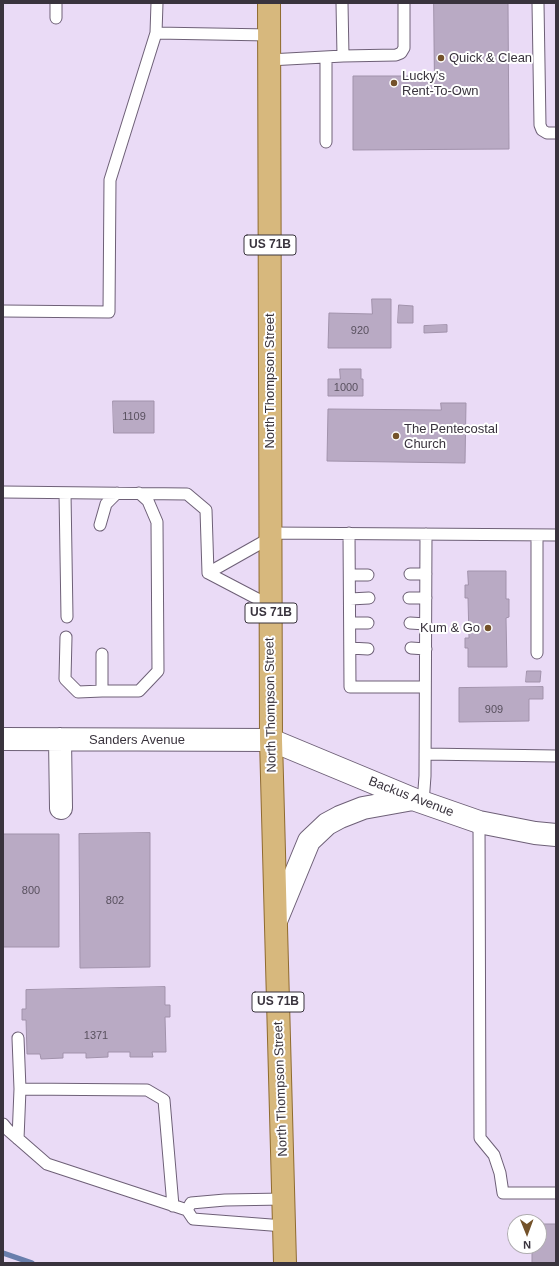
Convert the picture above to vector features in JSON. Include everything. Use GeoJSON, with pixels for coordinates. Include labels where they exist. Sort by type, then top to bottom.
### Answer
{"type":"FeatureCollection","features":[{"type":"Feature","properties":{"kind":"main road","name":"North Thompson Street"},"geometry":{"type":"LineString","coordinates":[[269,3],[271,740],[285,1263]]}},
{"type":"Feature","properties":{"kind":"street","name":"Sanders Avenue"},"geometry":{"type":"LineString","coordinates":[[3,739],[271,740]]}},
{"type":"Feature","properties":{"kind":"street"},"geometry":{"type":"LineString","coordinates":[[60,739],[61,808]]}},
{"type":"Feature","properties":{"kind":"street","name":"Backus Avenue"},"geometry":{"type":"LineString","coordinates":[[271,740],[418,801],[479,822],[535,833],[556,835]]}},
{"type":"Feature","properties":{"kind":"street"},"geometry":{"type":"LineString","coordinates":[[276,922],[309,842],[327,824],[340,817],[364,808],[418,801]]}},
{"type":"Feature","properties":{"kind":"lane"},"geometry":{"type":"LineString","coordinates":[[56,3],[56,18]]}},
{"type":"Feature","properties":{"kind":"lane"},"geometry":{"type":"LineString","coordinates":[[3,311],[109,312],[110,180],[156,33],[157,3]]}},
{"type":"Feature","properties":{"kind":"lane"},"geometry":{"type":"LineString","coordinates":[[342,3],[343,56]]}},
{"type":"Feature","properties":{"kind":"lane"},"geometry":{"type":"LineString","coordinates":[[269,60],[396,55],[401,53],[404,48],[404,3]]}},
{"type":"Feature","properties":{"kind":"lane"},"geometry":{"type":"LineString","coordinates":[[538,3],[540,126],[542,130],[547,133],[556,133]]}},
{"type":"Feature","properties":{"kind":"lane"},"geometry":{"type":"LineString","coordinates":[[156,33],[269,35]]}},
{"type":"Feature","properties":{"kind":"lane"},"geometry":{"type":"LineString","coordinates":[[326,57],[326,142]]}},
{"type":"Feature","properties":{"kind":"lane"},"geometry":{"type":"LineString","coordinates":[[3,492],[187,494],[206,510],[208,573]]}},
{"type":"Feature","properties":{"kind":"lane"},"geometry":{"type":"LineString","coordinates":[[65,493],[66,617]]}},
{"type":"Feature","properties":{"kind":"lane"},"geometry":{"type":"LineString","coordinates":[[100,525],[106,504],[117,493]]}},
{"type":"Feature","properties":{"kind":"lane"},"geometry":{"type":"LineString","coordinates":[[66,638],[64,679],[78,692],[139,691],[158,670],[157,522],[148,501],[139,493]]}},
{"type":"Feature","properties":{"kind":"lane"},"geometry":{"type":"LineString","coordinates":[[349,533],[350,687],[425,687]]}},
{"type":"Feature","properties":{"kind":"lane"},"geometry":{"type":"LineString","coordinates":[[208,573],[270,535],[349,533],[556,535]]}},
{"type":"Feature","properties":{"kind":"lane"},"geometry":{"type":"LineString","coordinates":[[418,801],[425,754],[426,534]]}},
{"type":"Feature","properties":{"kind":"lane"},"geometry":{"type":"LineString","coordinates":[[537,535],[537,653]]}},
{"type":"Feature","properties":{"kind":"lane"},"geometry":{"type":"LineString","coordinates":[[208,573],[271,606]]}},
{"type":"Feature","properties":{"kind":"lane"},"geometry":{"type":"LineString","coordinates":[[410,574],[426,574]]}},
{"type":"Feature","properties":{"kind":"lane"},"geometry":{"type":"LineString","coordinates":[[350,575],[368,575]]}},
{"type":"Feature","properties":{"kind":"lane"},"geometry":{"type":"LineString","coordinates":[[350,599],[369,598]]}},
{"type":"Feature","properties":{"kind":"lane"},"geometry":{"type":"LineString","coordinates":[[409,598],[426,598]]}},
{"type":"Feature","properties":{"kind":"lane"},"geometry":{"type":"LineString","coordinates":[[350,623],[368,623]]}},
{"type":"Feature","properties":{"kind":"lane"},"geometry":{"type":"LineString","coordinates":[[410,623],[426,624]]}},
{"type":"Feature","properties":{"kind":"lane"},"geometry":{"type":"LineString","coordinates":[[350,648],[368,649]]}},
{"type":"Feature","properties":{"kind":"lane"},"geometry":{"type":"LineString","coordinates":[[411,648],[426,649]]}},
{"type":"Feature","properties":{"kind":"lane"},"geometry":{"type":"LineString","coordinates":[[102,654],[102,691]]}},
{"type":"Feature","properties":{"kind":"lane"},"geometry":{"type":"LineString","coordinates":[[425,754],[556,756]]}},
{"type":"Feature","properties":{"kind":"lane"},"geometry":{"type":"LineString","coordinates":[[479,822],[480,1138],[494,1156],[500,1173],[503,1193],[556,1193]]}},
{"type":"Feature","properties":{"kind":"lane"},"geometry":{"type":"LineString","coordinates":[[18,1038],[20,1089],[18,1139]]}},
{"type":"Feature","properties":{"kind":"lane"},"geometry":{"type":"LineString","coordinates":[[20,1089],[147,1090],[164,1100],[172,1206]]}},
{"type":"Feature","properties":{"kind":"lane"},"geometry":{"type":"LineString","coordinates":[[3,1124],[47,1164],[187,1210],[193,1219],[284,1226]]}},
{"type":"Feature","properties":{"kind":"lane"},"geometry":{"type":"LineString","coordinates":[[187,1210],[191,1203],[225,1200],[284,1200]]}},
{"type":"Feature","properties":{"kind":"building"},"geometry":{"type":"Polygon","coordinates":[[[434,3],[508,3],[509,149],[353,150],[353,76],[434,76],[434,3]]]}},
{"type":"Feature","properties":{"kind":"building"},"geometry":{"type":"Polygon","coordinates":[[[372,299],[391,299],[391,348],[328,348],[329,313],[372,314],[372,299]]]}},
{"type":"Feature","properties":{"kind":"building"},"geometry":{"type":"Polygon","coordinates":[[[399,305],[413,306],[413,323],[398,323],[399,305]]]}},
{"type":"Feature","properties":{"kind":"building"},"geometry":{"type":"Polygon","coordinates":[[[447,325],[447,332],[424,333],[424,326],[447,325]]]}},
{"type":"Feature","properties":{"kind":"building"},"geometry":{"type":"Polygon","coordinates":[[[340,369],[361,369],[361,379],[363,379],[363,396],[328,396],[328,379],[340,379],[340,369]]]}},
{"type":"Feature","properties":{"kind":"building"},"geometry":{"type":"Polygon","coordinates":[[[113,401],[154,401],[154,433],[114,433],[113,401]]]}},
{"type":"Feature","properties":{"kind":"building","name":"The Pentecostal Church"},"geometry":{"type":"Polygon","coordinates":[[[441,403],[466,403],[465,463],[327,461],[328,409],[441,410],[441,403]]]}},
{"type":"Feature","properties":{"kind":"building","name":"Kum & Go"},"geometry":{"type":"Polygon","coordinates":[[[468,571],[506,571],[506,599],[509,599],[509,617],[506,618],[507,667],[468,667],[468,648],[465,648],[465,638],[469,638],[468,598],[465,598],[465,585],[468,585],[468,571]]]}},
{"type":"Feature","properties":{"kind":"building"},"geometry":{"type":"Polygon","coordinates":[[[527,671],[541,671],[540,682],[526,682],[527,671]]]}},
{"type":"Feature","properties":{"kind":"building"},"geometry":{"type":"Polygon","coordinates":[[[543,687],[543,699],[529,699],[529,721],[459,722],[459,688],[543,687]]]}},
{"type":"Feature","properties":{"kind":"building"},"geometry":{"type":"Polygon","coordinates":[[[150,833],[150,967],[80,968],[79,834],[150,833]]]}},
{"type":"Feature","properties":{"kind":"building"},"geometry":{"type":"Polygon","coordinates":[[[3,834],[59,834],[59,947],[3,947],[3,834]]]}},
{"type":"Feature","properties":{"kind":"building"},"geometry":{"type":"Polygon","coordinates":[[[165,987],[165,1005],[170,1005],[170,1017],[165,1017],[166,1052],[152,1052],[153,1057],[130,1057],[130,1052],[108,1052],[108,1057],[86,1058],[86,1053],[63,1053],[63,1058],[41,1059],[40,1054],[27,1054],[26,1020],[22,1020],[22,1009],[26,1009],[26,990],[165,987]]]}},
{"type":"Feature","properties":{"kind":"building"},"geometry":{"type":"Polygon","coordinates":[[[547,1224],[556,1224],[556,1263],[532,1263],[532,1254],[547,1254],[547,1224]]]}},
{"type":"Feature","properties":{"kind":"waterway"},"geometry":{"type":"LineString","coordinates":[[3,1253],[32,1263]]}},
{"type":"Feature","properties":{"kind":"place","name":"Quick & Clean"},"geometry":{"type":"Point","coordinates":[441,58]}},
{"type":"Feature","properties":{"kind":"place","name":"Lucky's Rent-To-Own"},"geometry":{"type":"Point","coordinates":[394,83]}},
{"type":"Feature","properties":{"kind":"place","name":"The Pentecostal Church"},"geometry":{"type":"Point","coordinates":[396,436]}},
{"type":"Feature","properties":{"kind":"place","name":"Kum & Go"},"geometry":{"type":"Point","coordinates":[488,628]}}]}
